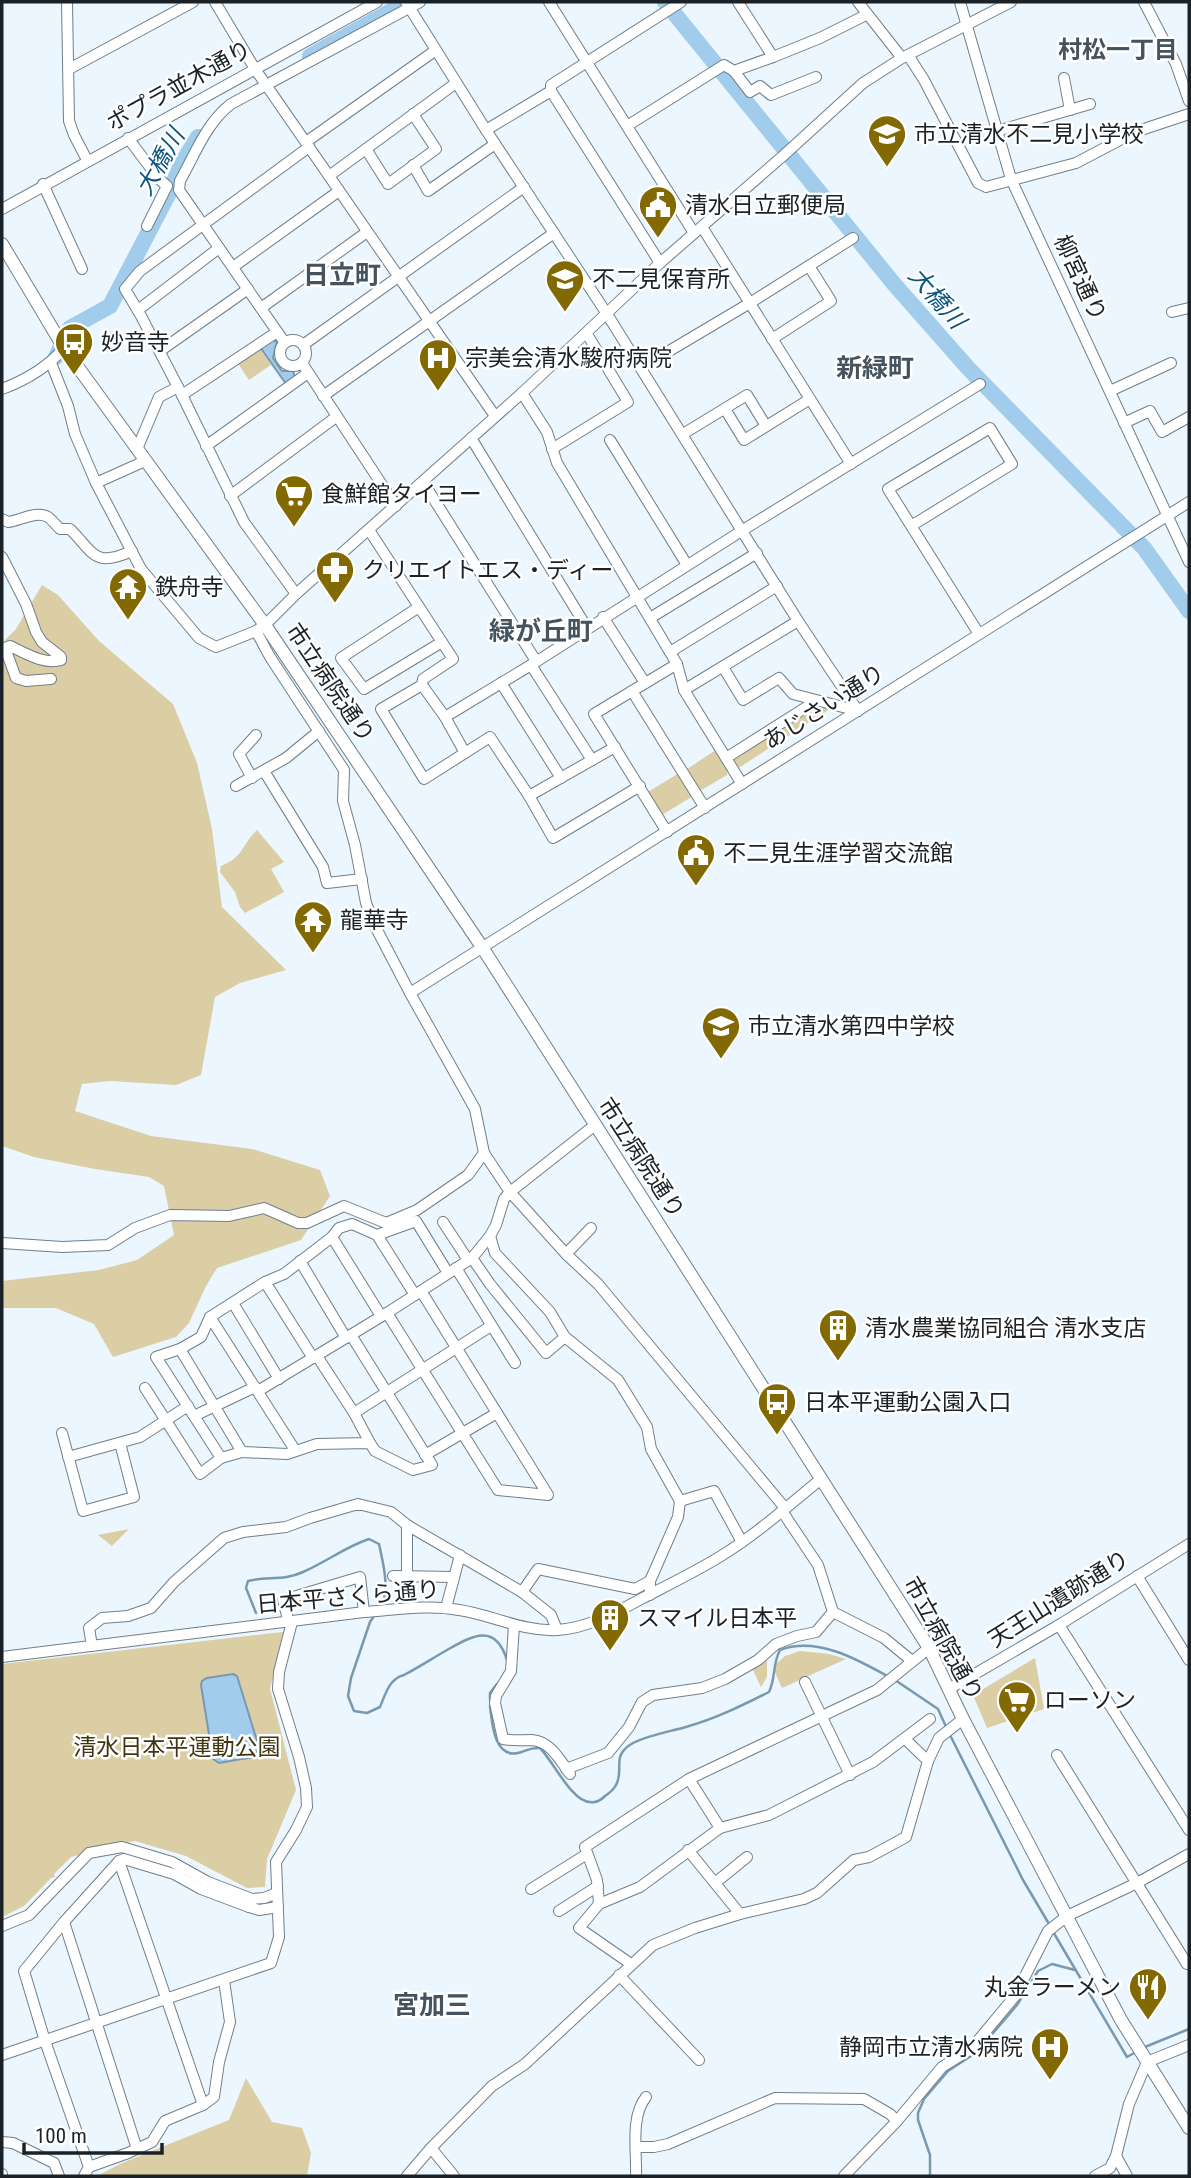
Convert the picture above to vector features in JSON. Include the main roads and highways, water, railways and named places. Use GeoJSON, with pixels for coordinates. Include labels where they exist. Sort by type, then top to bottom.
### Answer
{"type":"FeatureCollection","features":[{"type":"Feature","properties":{"kind":"main road","name":"市立病院通り"},"geometry":{"type":"LineString","coordinates":[[2,244],[64,348],[482,947],[929,1648],[963,1719],[1121,2020],[1189,2128]]}},
{"type":"Feature","properties":{"kind":"water"},"geometry":{"type":"Polygon","coordinates":[[[270,340],[277,341],[273,358],[282,371],[293,371],[295,378],[286,384],[260,347],[270,340]]]}},
{"type":"Feature","properties":{"kind":"water"},"geometry":{"type":"Polygon","coordinates":[[[233,1674],[237,1676],[258,1751],[253,1757],[219,1763],[213,1759],[201,1685],[207,1678],[233,1674]]]}},
{"type":"Feature","properties":{"kind":"waterway","name":"大橋川"},"geometry":{"type":"LineString","coordinates":[[310,56],[407,2]]}},
{"type":"Feature","properties":{"kind":"waterway","name":"大橋川"},"geometry":{"type":"LineString","coordinates":[[665,2],[894,284],[968,368],[1144,548],[1189,611]]}},
{"type":"Feature","properties":{"kind":"waterway","name":"大橋川"},"geometry":{"type":"LineString","coordinates":[[56,357],[70,328],[110,306],[181,165],[198,137]]}},
{"type":"Feature","properties":{"kind":"waterway"},"geometry":{"type":"LineString","coordinates":[[256,1613],[246,1588],[248,1581],[296,1575],[369,1539],[379,1544],[384,1568],[386,1586],[380,1608]]}},
{"type":"Feature","properties":{"kind":"waterway"},"geometry":{"type":"LineString","coordinates":[[374,1616],[351,1678],[348,1696],[354,1711],[367,1713],[380,1707],[395,1680],[474,1637],[489,1636],[496,1640],[507,1660]]}},
{"type":"Feature","properties":{"kind":"waterway"},"geometry":{"type":"LineString","coordinates":[[490,1706],[496,1738],[504,1750],[518,1753],[540,1748],[576,1795],[583,1800],[596,1802],[615,1787],[622,1753],[633,1743],[710,1719],[769,1692],[780,1650],[794,1646],[822,1648],[864,1663],[889,1677]]}},
{"type":"Feature","properties":{"kind":"waterway"},"geometry":{"type":"LineString","coordinates":[[895,1680],[938,1709],[947,1729]]}},
{"type":"Feature","properties":{"kind":"waterway"},"geometry":{"type":"LineString","coordinates":[[490,1700],[490,1693],[497,1684]]}},
{"type":"Feature","properties":{"kind":"waterway"},"geometry":{"type":"LineString","coordinates":[[950,1735],[1023,1880],[1049,1924]]}},
{"type":"Feature","properties":{"kind":"waterway"},"geometry":{"type":"LineString","coordinates":[[1052,1930],[1127,2057],[1136,2052]]}},
{"type":"Feature","properties":{"kind":"waterway"},"geometry":{"type":"LineString","coordinates":[[930,2176],[930,2155],[918,2120],[924,2099],[948,2071],[977,2052],[1017,2005],[1038,1971],[1052,1964],[1075,1970]]}},
{"type":"Feature","properties":{"kind":"waterway"},"geometry":{"type":"LineString","coordinates":[[1145,2047],[1189,2029]]}},
{"type":"Feature","properties":{"kind":"place","name":"市立清水不二見小学校"},"geometry":{"type":"Point","coordinates":[887,168]}},
{"type":"Feature","properties":{"kind":"place","name":"清水日立郵便局"},"geometry":{"type":"Point","coordinates":[658,239]}},
{"type":"Feature","properties":{"kind":"place","name":"不二見保育所"},"geometry":{"type":"Point","coordinates":[565,313]}},
{"type":"Feature","properties":{"kind":"place","name":"妙音寺"},"geometry":{"type":"Point","coordinates":[74,376]}},
{"type":"Feature","properties":{"kind":"place","name":"宗美会清水駿府病院"},"geometry":{"type":"Point","coordinates":[438,392]}},
{"type":"Feature","properties":{"kind":"place","name":"食鮮館タイヨー"},"geometry":{"type":"Point","coordinates":[294,528]}},
{"type":"Feature","properties":{"kind":"place","name":"クリエイトエス・ディー"},"geometry":{"type":"Point","coordinates":[335,604]}},
{"type":"Feature","properties":{"kind":"place","name":"鉄舟寺"},"geometry":{"type":"Point","coordinates":[128,621]}},
{"type":"Feature","properties":{"kind":"place","name":"不二見生涯学習交流館"},"geometry":{"type":"Point","coordinates":[696,887]}},
{"type":"Feature","properties":{"kind":"place","name":"龍華寺"},"geometry":{"type":"Point","coordinates":[313,954]}},
{"type":"Feature","properties":{"kind":"place","name":"市立清水第四中学校"},"geometry":{"type":"Point","coordinates":[721,1060]}},
{"type":"Feature","properties":{"kind":"place","name":"清水農業協同組合 清水支店"},"geometry":{"type":"Point","coordinates":[838,1362]}},
{"type":"Feature","properties":{"kind":"place","name":"日本平運動公園入口"},"geometry":{"type":"Point","coordinates":[777,1436]}},
{"type":"Feature","properties":{"kind":"place","name":"スマイル日本平"},"geometry":{"type":"Point","coordinates":[610,1652]}},
{"type":"Feature","properties":{"kind":"place","name":"ローソン"},"geometry":{"type":"Point","coordinates":[1017,1734]}},
{"type":"Feature","properties":{"kind":"place","name":"丸金ラーメン"},"geometry":{"type":"Point","coordinates":[1148,2021]}},
{"type":"Feature","properties":{"kind":"place","name":"静岡市立清水病院"},"geometry":{"type":"Point","coordinates":[1050,2081]}},
{"type":"Feature","properties":{"kind":"district","name":"村松一丁目"},"geometry":{"type":"Point","coordinates":[1118,50]}},
{"type":"Feature","properties":{"kind":"district","name":"日立町"},"geometry":{"type":"Point","coordinates":[342,275]}},
{"type":"Feature","properties":{"kind":"district","name":"新緑町"},"geometry":{"type":"Point","coordinates":[875,368]}},
{"type":"Feature","properties":{"kind":"district","name":"緑が丘町"},"geometry":{"type":"Point","coordinates":[541,631]}},
{"type":"Feature","properties":{"kind":"district","name":"宮加三"},"geometry":{"type":"Point","coordinates":[432,2005]}},
{"type":"Feature","properties":{"kind":"park label","name":"清水日本平運動公園"},"geometry":{"type":"Point","coordinates":[177,1747]}}]}
